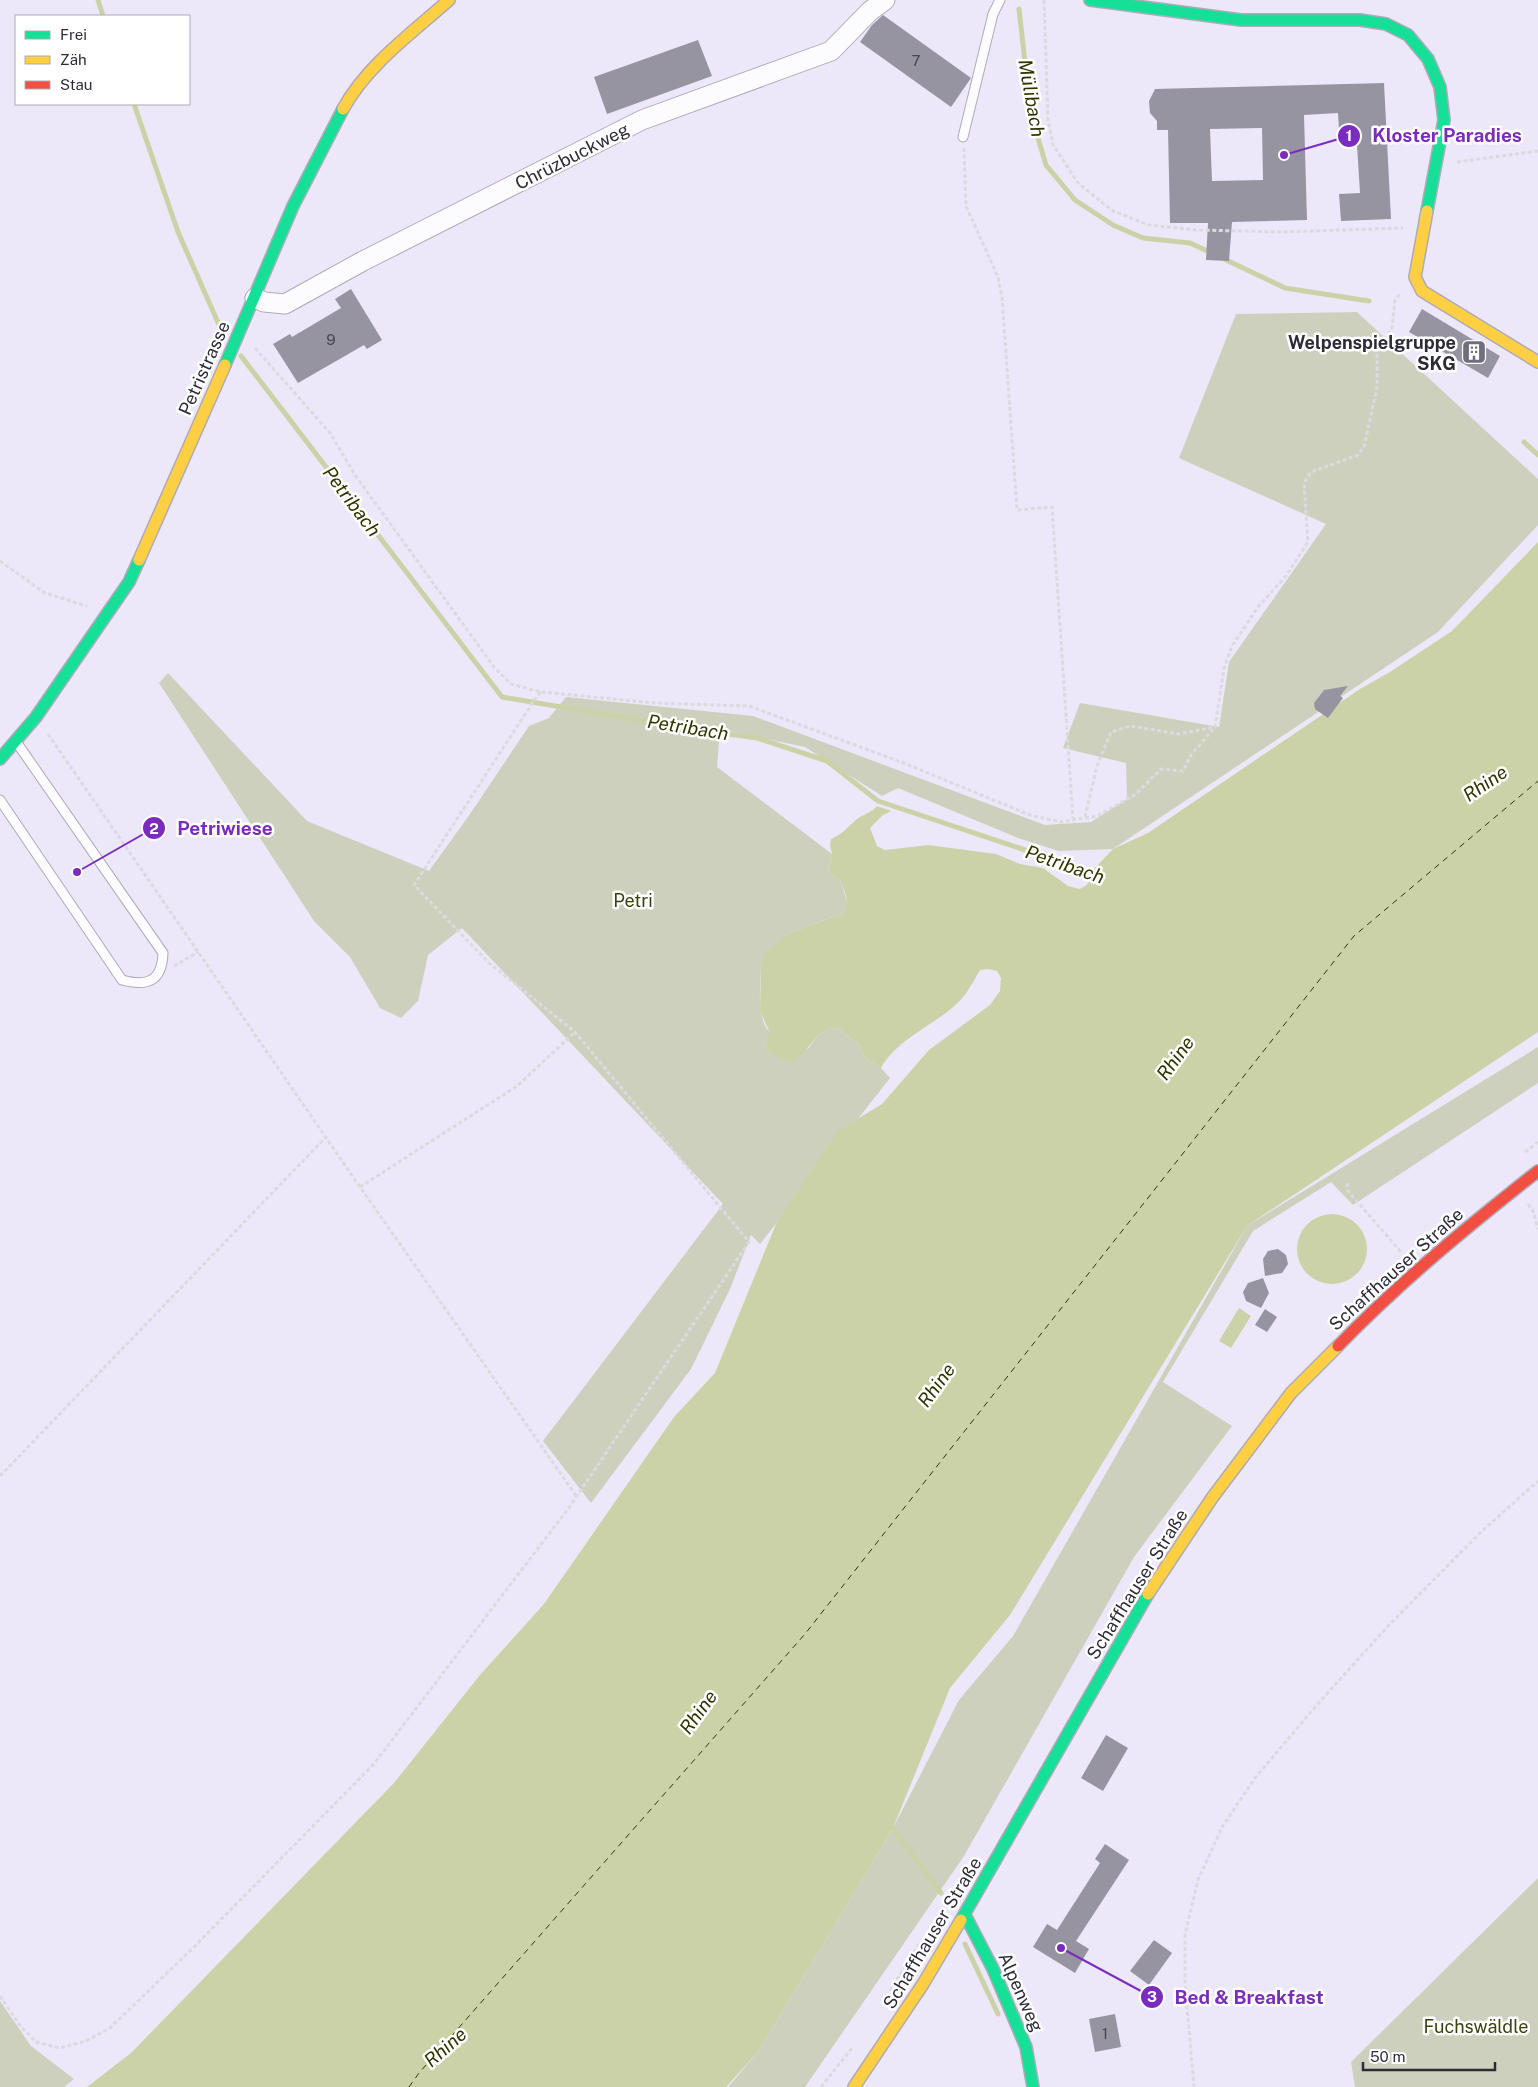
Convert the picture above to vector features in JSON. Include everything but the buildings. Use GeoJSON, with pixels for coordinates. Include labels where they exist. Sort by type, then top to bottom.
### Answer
{"type":"FeatureCollection","features":[{"type":"Feature","properties":{"kind":"street","name":"Petristrasse"},"geometry":{"type":"LineString","coordinates":[[0,759],[36,717],[109,614],[129,582],[255,298],[293,206],[326,139],[354,89],[380,62],[449,0]]}},
{"type":"Feature","properties":{"kind":"street","name":"Chrüzbuckweg"},"geometry":{"type":"LineString","coordinates":[[255,298],[264,302],[285,304],[363,261],[642,120],[831,51],[870,11],[885,0]]}},
{"type":"Feature","properties":{"kind":"street"},"geometry":{"type":"LineString","coordinates":[[1090,0],[1241,20],[1360,20],[1386,24],[1408,35],[1428,59],[1440,87],[1444,120],[1416,277],[1422,291],[1538,362]]}},
{"type":"Feature","properties":{"kind":"street","name":"Schaffhauser Straße"},"geometry":{"type":"LineString","coordinates":[[854,2087],[923,1984],[965,1915],[1140,1606],[1212,1498],[1291,1393],[1408,1277],[1462,1231],[1538,1171]]}},
{"type":"Feature","properties":{"kind":"street","name":"Alpenweg"},"geometry":{"type":"LineString","coordinates":[[965,1915],[993,1969],[1023,2040],[1034,2087]]}},
{"type":"Feature","properties":{"kind":"lane"},"geometry":{"type":"LineString","coordinates":[[964,137],[993,14],[1000,0]]}},
{"type":"Feature","properties":{"kind":"lane"},"geometry":{"type":"LineString","coordinates":[[0,800],[122,980],[137,984],[154,978],[162,968],[163,953],[16,742]]}},
{"type":"Feature","properties":{"kind":"path"},"geometry":{"type":"LineString","coordinates":[[1044,0],[1048,119],[1054,145],[1078,183],[1113,211],[1149,225],[1196,230],[1282,232],[1424,228]]}},
{"type":"Feature","properties":{"kind":"path"},"geometry":{"type":"LineString","coordinates":[[964,137],[966,206],[998,277],[1002,297],[1017,510],[1052,508],[1073,819]]}},
{"type":"Feature","properties":{"kind":"path"},"geometry":{"type":"LineString","coordinates":[[1436,164],[1538,151]]}},
{"type":"Feature","properties":{"kind":"path"},"geometry":{"type":"LineString","coordinates":[[240,331],[330,433],[355,475],[494,667],[511,684],[541,692],[655,703],[749,706],[901,762],[1030,815],[1060,822],[1097,816],[1136,794],[1161,769],[1183,771],[1191,755],[1215,727],[1224,668],[1232,646],[1258,607],[1286,576],[1308,542],[1304,483],[1311,472],[1358,455],[1364,447],[1377,388],[1377,354],[1392,328],[1395,300],[1416,277]]}},
{"type":"Feature","properties":{"kind":"path"},"geometry":{"type":"LineString","coordinates":[[0,561],[45,593],[109,614]]}},
{"type":"Feature","properties":{"kind":"path"},"geometry":{"type":"LineString","coordinates":[[0,1996],[21,2027],[36,2042],[59,2048],[86,2041],[110,2028],[192,1949],[373,1765],[577,1497],[749,1242],[575,1032],[489,963],[414,885],[541,692]]}},
{"type":"Feature","properties":{"kind":"path"},"geometry":{"type":"LineString","coordinates":[[36,717],[326,1138],[577,1497]]}},
{"type":"Feature","properties":{"kind":"path"},"geometry":{"type":"LineString","coordinates":[[1084,818],[1097,766],[1111,732],[1130,726],[1179,734],[1215,727]]}},
{"type":"Feature","properties":{"kind":"path"},"geometry":{"type":"LineString","coordinates":[[360,1187],[516,1086],[575,1032]]}},
{"type":"Feature","properties":{"kind":"path"},"geometry":{"type":"LineString","coordinates":[[0,1476],[326,1138]]}},
{"type":"Feature","properties":{"kind":"path"},"geometry":{"type":"LineString","coordinates":[[1347,1183],[1348,1191],[1401,1252]]}},
{"type":"Feature","properties":{"kind":"path"},"geometry":{"type":"LineString","coordinates":[[1194,2087],[1185,1983],[1185,1934],[1198,1880],[1222,1827],[1255,1778],[1316,1706],[1389,1625],[1482,1531],[1538,1481]]}},
{"type":"Feature","properties":{"kind":"green space","name":"Petri"},"geometry":{"type":"Polygon","coordinates":[[[1357,312],[1538,479],[1538,525],[1438,632],[1113,849],[1059,851],[1018,838],[898,788],[882,796],[805,747],[720,729],[717,767],[832,854],[829,871],[840,880],[848,904],[843,913],[785,935],[761,964],[760,1000],[766,1027],[779,1038],[808,1049],[818,1036],[831,1027],[840,1030],[859,1044],[865,1058],[881,1068],[890,1078],[760,1244],[751,1235],[730,1289],[691,1369],[591,1503],[543,1441],[723,1204],[462,928],[428,955],[418,1001],[401,1018],[380,1008],[350,957],[314,921],[159,683],[168,673],[307,821],[429,871],[529,726],[549,718],[566,697],[753,716],[1045,825],[1091,822],[1127,799],[1126,763],[1063,748],[1080,703],[1219,727],[1229,662],[1326,524],[1179,458],[1236,314],[1357,312]]]}},
{"type":"Feature","properties":{"kind":"green space"},"geometry":{"type":"Polygon","coordinates":[[[1538,1047],[1538,1083],[1353,1205],[1331,1182],[1253,1231],[1163,1382],[1232,1426],[1134,1557],[964,1856],[805,2087],[728,2087],[758,2052],[893,1828],[959,1700],[1013,1636],[1247,1226],[1538,1047]]]}},
{"type":"Feature","properties":{"kind":"green space","name":"Fuchswäldle"},"geometry":{"type":"Polygon","coordinates":[[[1538,1878],[1538,2087],[1355,2087],[1351,2062],[1538,1878]]]}},
{"type":"Feature","properties":{"kind":"green space"},"geometry":{"type":"Polygon","coordinates":[[[0,2001],[31,2046],[74,2079],[64,2087],[0,2087],[0,2001]]]}},
{"type":"Feature","properties":{"kind":"water","name":"Rhine"},"geometry":{"type":"Polygon","coordinates":[[[1538,542],[1538,1032],[1247,1226],[1010,1615],[950,1688],[893,1828],[758,2052],[726,2087],[87,2087],[131,2053],[394,1783],[480,1675],[544,1604],[674,1417],[715,1373],[776,1224],[838,1131],[882,1104],[929,1050],[990,1005],[1000,991],[1001,978],[997,971],[980,970],[957,1004],[904,1042],[881,1068],[865,1058],[859,1044],[840,1030],[831,1027],[818,1036],[797,1060],[792,1063],[772,1054],[766,1046],[770,1033],[760,1011],[761,964],[765,954],[785,935],[843,913],[846,909],[846,897],[840,880],[829,871],[832,854],[831,839],[841,834],[856,820],[877,806],[891,811],[883,815],[870,828],[877,846],[885,850],[928,845],[996,854],[1020,864],[1043,868],[1068,886],[1080,889],[1088,883],[1093,873],[1090,873],[1113,849],[1148,833],[1360,689],[1390,672],[1452,631],[1538,542]]]}},
{"type":"Feature","properties":{"kind":"water"},"geometry":{"type":"Polygon","coordinates":[[[1332,1214],[1345,1217],[1357,1224],[1364,1236],[1367,1249],[1364,1262],[1357,1274],[1345,1281],[1332,1284],[1319,1281],[1307,1274],[1300,1262],[1297,1249],[1300,1236],[1307,1224],[1319,1217],[1332,1214]]]}},
{"type":"Feature","properties":{"kind":"water"},"geometry":{"type":"Polygon","coordinates":[[[1239,1308],[1251,1316],[1231,1348],[1219,1341],[1239,1308]]]}},
{"type":"Feature","properties":{"kind":"waterway","name":"Petribach"},"geometry":{"type":"LineString","coordinates":[[98,0],[103,15]]}},
{"type":"Feature","properties":{"kind":"waterway","name":"Mülibach"},"geometry":{"type":"LineString","coordinates":[[1019,9],[1031,115],[1046,165],[1075,200],[1113,225],[1143,238],[1190,243],[1212,253]]}},
{"type":"Feature","properties":{"kind":"waterway","name":"Petribach"},"geometry":{"type":"LineString","coordinates":[[134,105],[178,232],[224,336]]}},
{"type":"Feature","properties":{"kind":"waterway","name":"Mülibach"},"geometry":{"type":"LineString","coordinates":[[1222,258],[1285,288],[1369,301]]}},
{"type":"Feature","properties":{"kind":"waterway","name":"Petribach"},"geometry":{"type":"LineString","coordinates":[[241,356],[502,697],[757,738],[827,761],[878,801],[1097,874]]}},
{"type":"Feature","properties":{"kind":"waterway","name":"Mülibach"},"geometry":{"type":"LineString","coordinates":[[1524,442],[1538,455]]}},
{"type":"Feature","properties":{"kind":"waterway"},"geometry":{"type":"LineString","coordinates":[[893,1828],[941,1893]]}},
{"type":"Feature","properties":{"kind":"waterway"},"geometry":{"type":"LineString","coordinates":[[965,1944],[998,2014]]}},
{"type":"Feature","properties":{"kind":"ferry route"},"geometry":{"type":"LineString","coordinates":[[409,2087],[419,2073],[805,1634],[1354,936],[1538,781]]}},
{"type":"Feature","properties":{"kind":"traffic: fast"},"geometry":{"type":"LineString","coordinates":[[1090,0],[1241,20],[1360,20],[1386,24],[1408,35],[1428,59],[1440,87],[1444,120],[1427,211]]}},
{"type":"Feature","properties":{"kind":"traffic: fast"},"geometry":{"type":"LineString","coordinates":[[225,365],[293,206],[343,109]]}},
{"type":"Feature","properties":{"kind":"traffic: fast"},"geometry":{"type":"LineString","coordinates":[[0,759],[36,717],[129,582],[139,560]]}},
{"type":"Feature","properties":{"kind":"traffic: fast"},"geometry":{"type":"LineString","coordinates":[[961,1920],[1148,1594]]}},
{"type":"Feature","properties":{"kind":"traffic: fast"},"geometry":{"type":"LineString","coordinates":[[965,1915],[993,1969],[1026,2047],[1033,2087]]}},
{"type":"Feature","properties":{"kind":"traffic: slow"},"geometry":{"type":"LineString","coordinates":[[343,109],[364,78],[377,64],[449,0]]}},
{"type":"Feature","properties":{"kind":"traffic: slow"},"geometry":{"type":"LineString","coordinates":[[1427,211],[1415,277],[1422,291],[1538,362]]}},
{"type":"Feature","properties":{"kind":"traffic: slow"},"geometry":{"type":"LineString","coordinates":[[139,560],[225,365]]}},
{"type":"Feature","properties":{"kind":"traffic: slow"},"geometry":{"type":"LineString","coordinates":[[1148,1594],[1212,1498],[1291,1393],[1338,1346]]}},
{"type":"Feature","properties":{"kind":"traffic: slow"},"geometry":{"type":"LineString","coordinates":[[854,2087],[923,1984],[961,1920]]}},
{"type":"Feature","properties":{"kind":"traffic: jam"},"geometry":{"type":"LineString","coordinates":[[1338,1346],[1435,1255],[1538,1171]]}},
{"type":"Feature","properties":{"kind":"place","name":"Kloster Paradies"},"geometry":{"type":"Point","coordinates":[1284,155]}},
{"type":"Feature","properties":{"kind":"place","name":"Welpenspielgruppe SKG"},"geometry":{"type":"Point","coordinates":[1474,352]}},
{"type":"Feature","properties":{"kind":"place","name":"Petriwiese"},"geometry":{"type":"Point","coordinates":[77,872]}},
{"type":"Feature","properties":{"kind":"place","name":"Bed & Breakfast"},"geometry":{"type":"Point","coordinates":[1061,1948]}}]}
